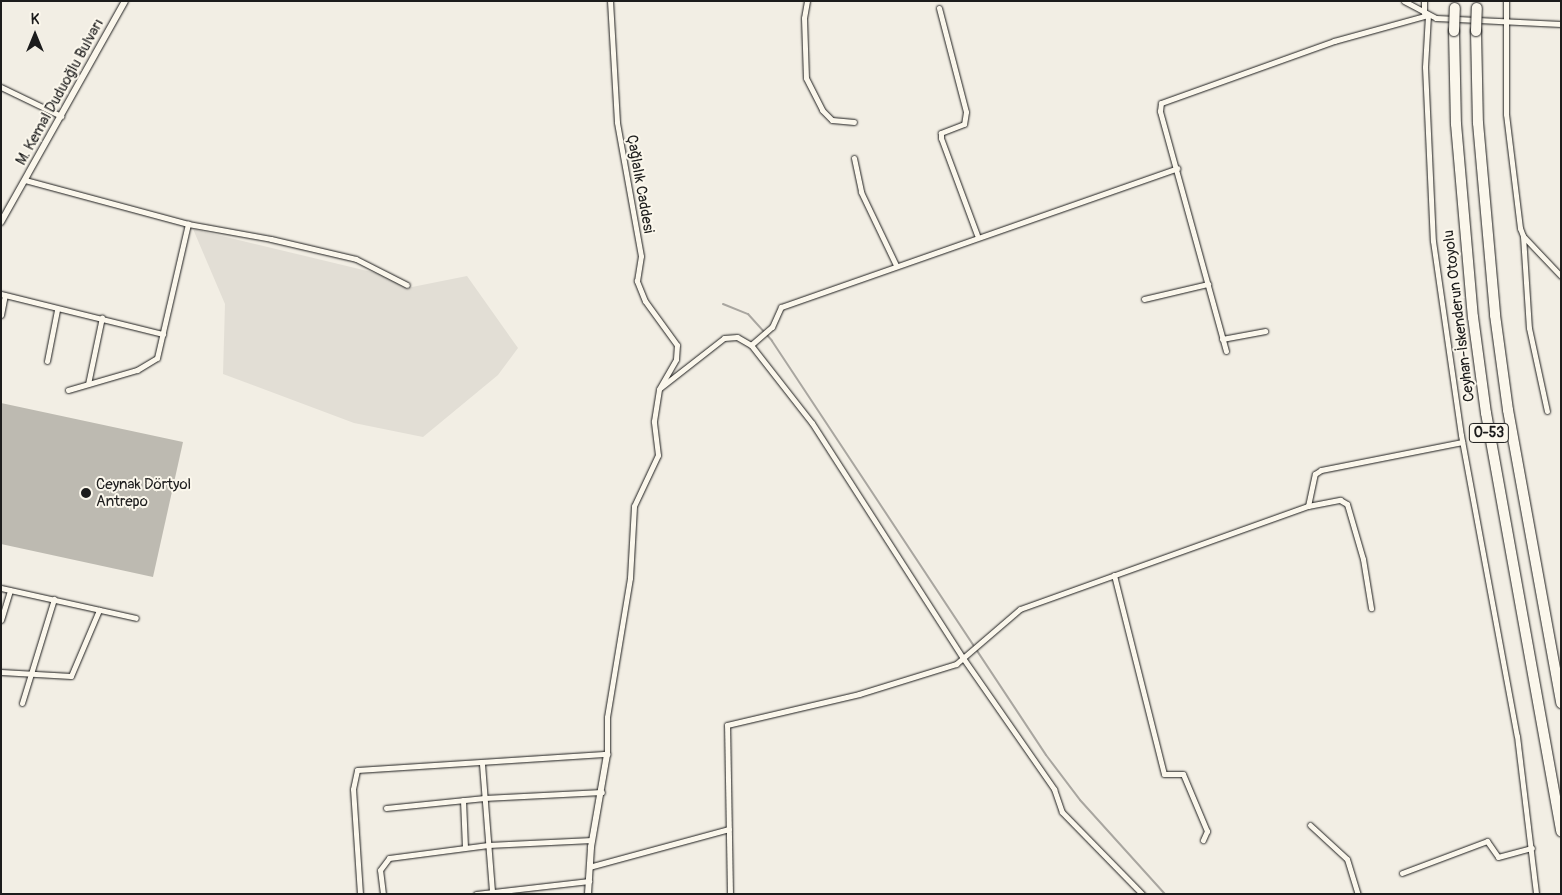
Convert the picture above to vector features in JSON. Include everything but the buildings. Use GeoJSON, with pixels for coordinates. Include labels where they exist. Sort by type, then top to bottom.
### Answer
{"type":"FeatureCollection","features":[{"type":"Feature","properties":{"kind":"highway","name":"Ceyhan-İskenderun Otoyolu"},"geometry":{"type":"LineString","coordinates":[[1455,4],[1454,31],[1463,215],[1483,394],[1561,831]]}},
{"type":"Feature","properties":{"kind":"highway","name":"O-53"},"geometry":{"type":"LineString","coordinates":[[1477,5],[1478,123],[1495,315],[1508,410],[1561,703]]}},
{"type":"Feature","properties":{"kind":"street","name":"M. Kemal Duduoğlu Bulvarı"},"geometry":{"type":"LineString","coordinates":[[1,222],[126,1]]}},
{"type":"Feature","properties":{"kind":"street","name":"Çağlalık Caddesi"},"geometry":{"type":"LineString","coordinates":[[610,1],[617,122],[641,256],[638,281],[645,301],[678,345],[676,359],[659,389]]}},
{"type":"Feature","properties":{"kind":"street"},"geometry":{"type":"LineString","coordinates":[[807,1],[804,18],[806,78],[822,110],[832,120],[854,122]]}},
{"type":"Feature","properties":{"kind":"street"},"geometry":{"type":"LineString","coordinates":[[1404,1],[1426,14]]}},
{"type":"Feature","properties":{"kind":"street"},"geometry":{"type":"LineString","coordinates":[[1424,1],[1426,14],[1425,66],[1433,241],[1462,442],[1517,736],[1532,848],[1536,894]]}},
{"type":"Feature","properties":{"kind":"street"},"geometry":{"type":"LineString","coordinates":[[1506,1],[1506,114],[1523,236],[1529,328],[1547,411]]}},
{"type":"Feature","properties":{"kind":"street"},"geometry":{"type":"LineString","coordinates":[[939,8],[966,112],[964,124],[941,133],[941,138],[977,236]]}},
{"type":"Feature","properties":{"kind":"street"},"geometry":{"type":"LineString","coordinates":[[1226,352],[1177,168],[1160,112],[1161,103],[1334,41],[1426,14],[1561,24]]}},
{"type":"Feature","properties":{"kind":"street"},"geometry":{"type":"LineString","coordinates":[[1,87],[61,116]]}},
{"type":"Feature","properties":{"kind":"street"},"geometry":{"type":"LineString","coordinates":[[854,158],[861,192],[896,265]]}},
{"type":"Feature","properties":{"kind":"street"},"geometry":{"type":"LineString","coordinates":[[751,345],[772,327],[781,307],[977,236],[1177,168]]}},
{"type":"Feature","properties":{"kind":"street"},"geometry":{"type":"LineString","coordinates":[[25,180],[188,224],[271,239],[356,260],[407,285]]}},
{"type":"Feature","properties":{"kind":"street"},"geometry":{"type":"LineString","coordinates":[[68,390],[137,370],[157,358],[188,224]]}},
{"type":"Feature","properties":{"kind":"street"},"geometry":{"type":"LineString","coordinates":[[1523,236],[1561,276]]}},
{"type":"Feature","properties":{"kind":"street"},"geometry":{"type":"LineString","coordinates":[[1144,299],[1208,284]]}},
{"type":"Feature","properties":{"kind":"street"},"geometry":{"type":"LineString","coordinates":[[1,315],[3,295],[57,310],[102,317],[163,334]]}},
{"type":"Feature","properties":{"kind":"street"},"geometry":{"type":"LineString","coordinates":[[47,361],[57,310]]}},
{"type":"Feature","properties":{"kind":"street"},"geometry":{"type":"LineString","coordinates":[[88,384],[102,317]]}},
{"type":"Feature","properties":{"kind":"street"},"geometry":{"type":"LineString","coordinates":[[1222,339],[1265,330]]}},
{"type":"Feature","properties":{"kind":"street"},"geometry":{"type":"LineString","coordinates":[[588,894],[592,840],[603,792],[607,754],[607,717],[630,578],[634,506],[658,455],[654,421],[659,389],[724,338],[737,337],[751,345],[812,422],[965,657],[1054,789],[1062,812],[1142,894]]}},
{"type":"Feature","properties":{"kind":"street"},"geometry":{"type":"LineString","coordinates":[[1308,506],[1315,474],[1321,470],[1462,442]]}},
{"type":"Feature","properties":{"kind":"street"},"geometry":{"type":"LineString","coordinates":[[730,894],[727,725],[859,694],[965,657],[1020,608],[1308,506],[1340,500],[1347,504],[1363,559],[1371,608]]}},
{"type":"Feature","properties":{"kind":"street"},"geometry":{"type":"LineString","coordinates":[[1114,575],[1164,774],[1183,774],[1207,831],[1203,840]]}},
{"type":"Feature","properties":{"kind":"street"},"geometry":{"type":"LineString","coordinates":[[1,588],[136,618]]}},
{"type":"Feature","properties":{"kind":"street"},"geometry":{"type":"LineString","coordinates":[[1,620],[10,590]]}},
{"type":"Feature","properties":{"kind":"street"},"geometry":{"type":"LineString","coordinates":[[22,704],[54,599]]}},
{"type":"Feature","properties":{"kind":"street"},"geometry":{"type":"LineString","coordinates":[[1,672],[70,676],[99,610]]}},
{"type":"Feature","properties":{"kind":"street"},"geometry":{"type":"LineString","coordinates":[[360,894],[353,789],[357,770],[482,764],[607,754]]}},
{"type":"Feature","properties":{"kind":"street"},"geometry":{"type":"LineString","coordinates":[[482,764],[492,892]]}},
{"type":"Feature","properties":{"kind":"street"},"geometry":{"type":"LineString","coordinates":[[386,808],[484,798],[603,792]]}},
{"type":"Feature","properties":{"kind":"street"},"geometry":{"type":"LineString","coordinates":[[463,800],[465,848]]}},
{"type":"Feature","properties":{"kind":"street"},"geometry":{"type":"LineString","coordinates":[[1310,825],[1347,859],[1358,894]]}},
{"type":"Feature","properties":{"kind":"street"},"geometry":{"type":"LineString","coordinates":[[589,867],[729,829]]}},
{"type":"Feature","properties":{"kind":"street"},"geometry":{"type":"LineString","coordinates":[[383,894],[380,870],[389,858],[488,845],[592,840]]}},
{"type":"Feature","properties":{"kind":"street"},"geometry":{"type":"LineString","coordinates":[[1402,873],[1487,841],[1498,858],[1532,848]]}},
{"type":"Feature","properties":{"kind":"street"},"geometry":{"type":"LineString","coordinates":[[476,894],[589,881]]}},
{"type":"Feature","properties":{"kind":"shaded area"},"geometry":{"type":"Polygon","coordinates":[[[193,229],[380,274],[412,287],[467,276],[518,348],[498,375],[423,437],[354,423],[223,374],[225,304],[193,229]]]}},
{"type":"Feature","properties":{"kind":"waterway"},"geometry":{"type":"LineString","coordinates":[[723,304],[748,314],[772,341],[1046,755],[1080,800],[1165,894]]}},
{"type":"Feature","properties":{"kind":"place","name":"Ceynak Dörtyol Antrepo"},"geometry":{"type":"Point","coordinates":[86,493]}}]}
